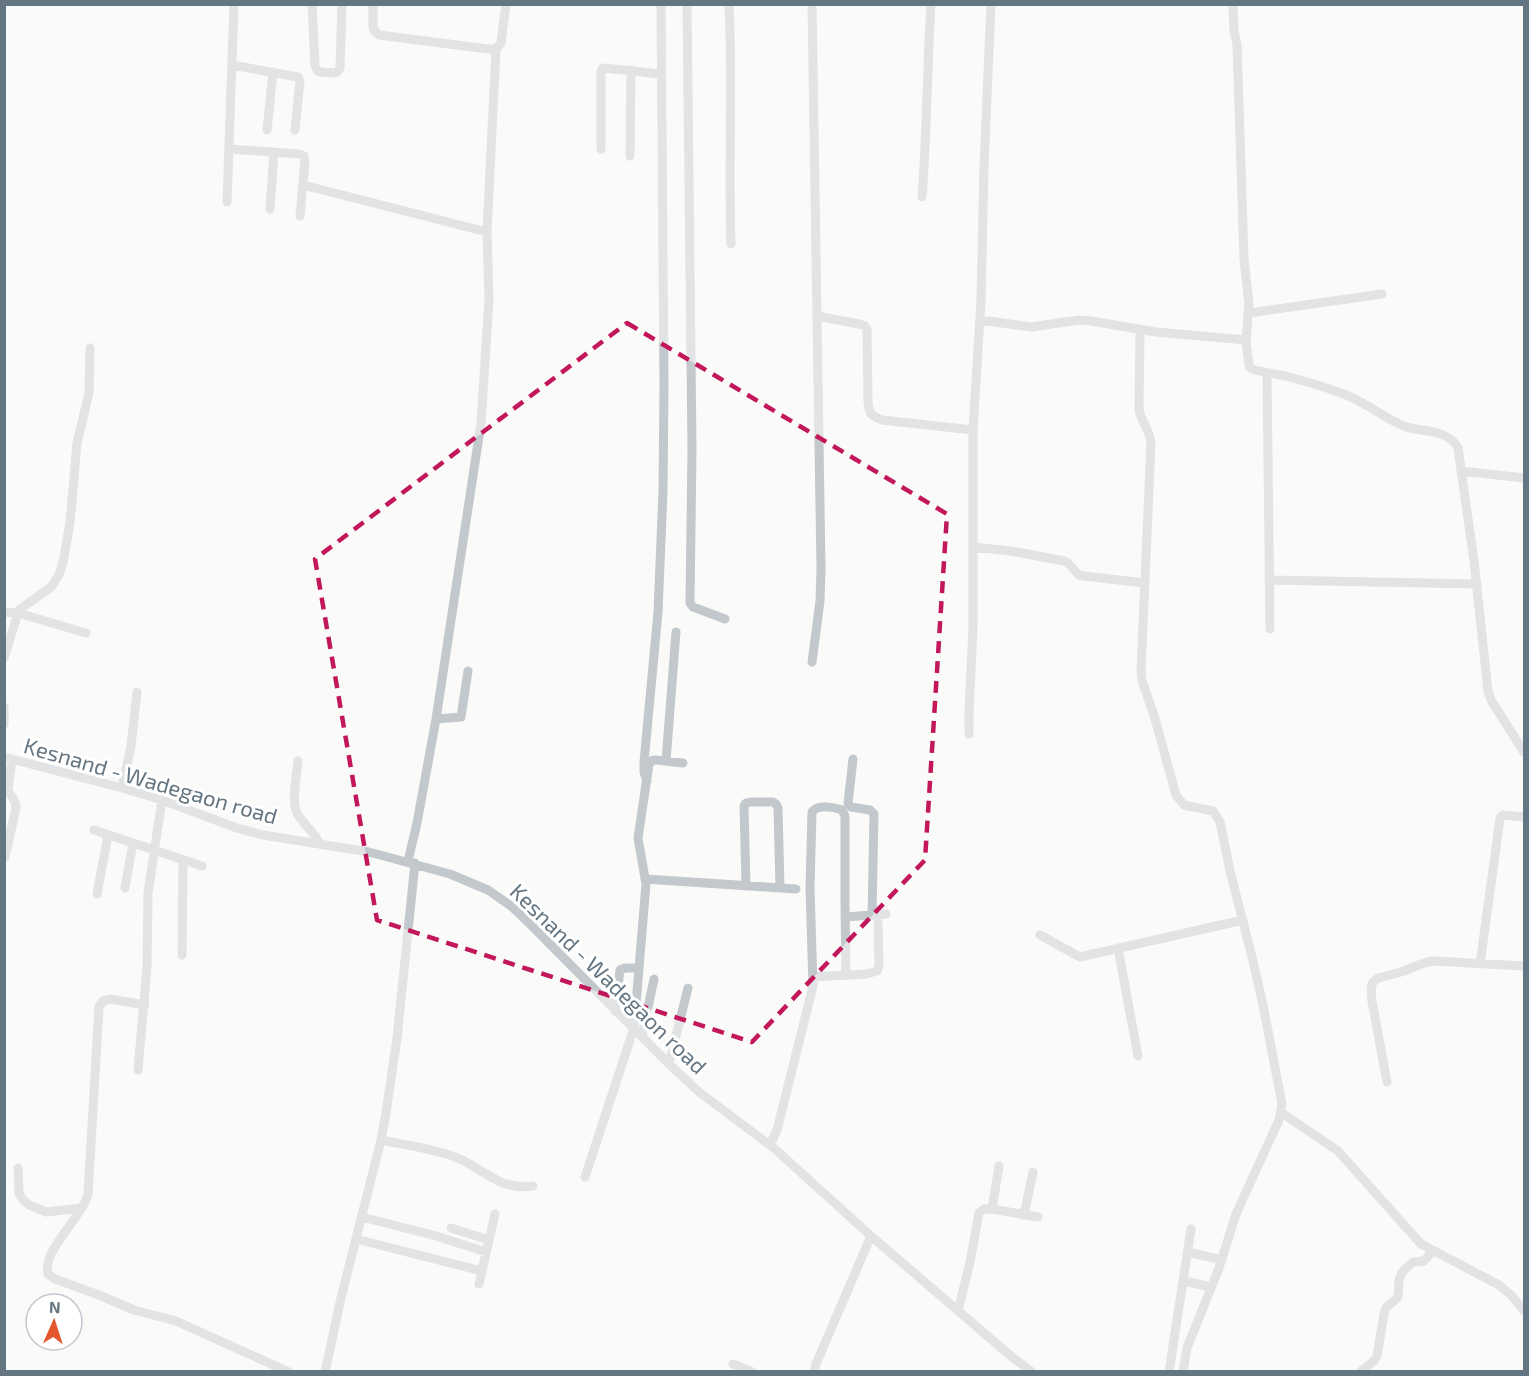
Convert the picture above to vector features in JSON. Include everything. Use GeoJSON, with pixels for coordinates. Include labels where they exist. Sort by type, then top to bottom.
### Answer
{"type":"FeatureCollection","features":[{"type":"Feature","properties":{"kind":"street"},"geometry":{"type":"LineString","coordinates":[[227,202],[234,4]]}},
{"type":"Feature","properties":{"kind":"street"},"geometry":{"type":"LineString","coordinates":[[312,4],[315,66],[320,72],[335,73],[340,68],[342,4]]}},
{"type":"Feature","properties":{"kind":"street"},"geometry":{"type":"LineString","coordinates":[[373,4],[373,27],[379,35],[496,49]]}},
{"type":"Feature","properties":{"kind":"street"},"geometry":{"type":"LineString","coordinates":[[325,1371],[381,1140],[397,1038],[411,862],[481,423],[489,300],[487,232],[496,49],[501,43],[506,4]]}},
{"type":"Feature","properties":{"kind":"street"},"geometry":{"type":"LineString","coordinates":[[647,781],[644,762],[658,612],[663,492],[662,4]]}},
{"type":"Feature","properties":{"kind":"street"},"geometry":{"type":"LineString","coordinates":[[687,4],[692,449],[690,603],[693,608],[725,619]]}},
{"type":"Feature","properties":{"kind":"street"},"geometry":{"type":"LineString","coordinates":[[729,4],[731,244]]}},
{"type":"Feature","properties":{"kind":"street"},"geometry":{"type":"LineString","coordinates":[[812,4],[821,569],[820,601],[812,662]]}},
{"type":"Feature","properties":{"kind":"street"},"geometry":{"type":"LineString","coordinates":[[922,197],[931,4]]}},
{"type":"Feature","properties":{"kind":"street"},"geometry":{"type":"LineString","coordinates":[[969,734],[973,628],[973,430],[980,320],[991,4]]}},
{"type":"Feature","properties":{"kind":"street"},"geometry":{"type":"LineString","coordinates":[[1233,4],[1237,45],[1244,260],[1249,313],[1246,340],[1249,366],[1252,369],[1293,378],[1341,393],[1408,428],[1442,434],[1450,438],[1458,448],[1477,585],[1488,691],[1491,700],[1524,752]]}},
{"type":"Feature","properties":{"kind":"street"},"geometry":{"type":"LineString","coordinates":[[232,65],[297,76],[299,79],[295,130]]}},
{"type":"Feature","properties":{"kind":"street"},"geometry":{"type":"LineString","coordinates":[[601,149],[601,70],[604,68],[661,74]]}},
{"type":"Feature","properties":{"kind":"street"},"geometry":{"type":"LineString","coordinates":[[630,156],[631,70]]}},
{"type":"Feature","properties":{"kind":"street"},"geometry":{"type":"LineString","coordinates":[[267,130],[273,72]]}},
{"type":"Feature","properties":{"kind":"street"},"geometry":{"type":"LineString","coordinates":[[230,149],[304,156],[300,216]]}},
{"type":"Feature","properties":{"kind":"street"},"geometry":{"type":"LineString","coordinates":[[270,209],[274,152]]}},
{"type":"Feature","properties":{"kind":"street"},"geometry":{"type":"LineString","coordinates":[[303,185],[487,232]]}},
{"type":"Feature","properties":{"kind":"street"},"geometry":{"type":"LineString","coordinates":[[1249,313],[1382,294]]}},
{"type":"Feature","properties":{"kind":"street"},"geometry":{"type":"LineString","coordinates":[[817,316],[859,324],[867,329],[868,401],[872,416],[882,420],[973,430]]}},
{"type":"Feature","properties":{"kind":"street"},"geometry":{"type":"LineString","coordinates":[[980,320],[1032,327],[1069,321],[1090,321],[1156,332],[1246,340]]}},
{"type":"Feature","properties":{"kind":"street"},"geometry":{"type":"LineString","coordinates":[[1140,329],[1139,410],[1140,416],[1149,429],[1151,443],[1142,681],[1176,795],[1184,805],[1213,812],[1220,822],[1265,1015],[1280,1095],[1281,1113],[1280,1120],[1236,1214],[1222,1260],[1186,1352],[1183,1371]]}},
{"type":"Feature","properties":{"kind":"street"},"geometry":{"type":"LineString","coordinates":[[4,658],[18,612],[51,587],[63,562],[70,523],[77,443],[89,393],[90,348]]}},
{"type":"Feature","properties":{"kind":"street"},"geometry":{"type":"LineString","coordinates":[[1267,373],[1270,629]]}},
{"type":"Feature","properties":{"kind":"street"},"geometry":{"type":"LineString","coordinates":[[1461,471],[1524,478]]}},
{"type":"Feature","properties":{"kind":"street"},"geometry":{"type":"LineString","coordinates":[[973,547],[1011,551],[1064,561],[1079,574],[1088,578],[1145,583]]}},
{"type":"Feature","properties":{"kind":"street"},"geometry":{"type":"LineString","coordinates":[[1269,580],[1477,585]]}},
{"type":"Feature","properties":{"kind":"street"},"geometry":{"type":"LineString","coordinates":[[4,612],[18,612],[86,633]]}},
{"type":"Feature","properties":{"kind":"street"},"geometry":{"type":"LineString","coordinates":[[666,761],[676,632]]}},
{"type":"Feature","properties":{"kind":"street"},"geometry":{"type":"LineString","coordinates":[[435,719],[461,717],[468,671]]}},
{"type":"Feature","properties":{"kind":"street"},"geometry":{"type":"LineString","coordinates":[[122,788],[131,746],[137,692]]}},
{"type":"Feature","properties":{"kind":"street"},"geometry":{"type":"LineString","coordinates":[[4,707],[4,724]]}},
{"type":"Feature","properties":{"kind":"street"},"geometry":{"type":"LineString","coordinates":[[5,857],[16,808],[8,790],[8,758]]}},
{"type":"Feature","properties":{"kind":"street","name":"Kesnand - Wadegaon road"},"geometry":{"type":"LineString","coordinates":[[8,758],[162,800],[237,828],[263,835],[369,852],[411,862],[488,890],[511,906],[699,1092],[770,1145],[871,1236],[1012,1357],[1032,1371]]}},
{"type":"Feature","properties":{"kind":"street"},"geometry":{"type":"LineString","coordinates":[[846,975],[845,816],[853,759]]}},
{"type":"Feature","properties":{"kind":"street"},"geometry":{"type":"LineString","coordinates":[[585,1177],[634,1028],[645,879],[638,838],[651,762],[656,760],[683,763]]}},
{"type":"Feature","properties":{"kind":"street"},"geometry":{"type":"LineString","coordinates":[[298,761],[295,808],[320,844]]}},
{"type":"Feature","properties":{"kind":"street"},"geometry":{"type":"LineString","coordinates":[[138,1070],[145,1005],[148,892],[162,800]]}},
{"type":"Feature","properties":{"kind":"street"},"geometry":{"type":"LineString","coordinates":[[746,886],[744,806],[750,802],[773,802],[778,808],[780,888]]}},
{"type":"Feature","properties":{"kind":"street"},"geometry":{"type":"LineString","coordinates":[[770,1145],[777,1130],[813,986],[810,888],[812,812],[818,807],[846,809],[851,807],[870,810],[874,814],[875,919],[879,966],[877,971],[866,974],[813,977]]}},
{"type":"Feature","properties":{"kind":"street"},"geometry":{"type":"LineString","coordinates":[[1480,964],[1500,818],[1503,815],[1524,816]]}},
{"type":"Feature","properties":{"kind":"street"},"geometry":{"type":"LineString","coordinates":[[94,830],[202,866]]}},
{"type":"Feature","properties":{"kind":"street"},"geometry":{"type":"LineString","coordinates":[[97,894],[108,835]]}},
{"type":"Feature","properties":{"kind":"street"},"geometry":{"type":"LineString","coordinates":[[125,888],[133,843]]}},
{"type":"Feature","properties":{"kind":"street"},"geometry":{"type":"LineString","coordinates":[[183,860],[183,955]]}},
{"type":"Feature","properties":{"kind":"street"},"geometry":{"type":"LineString","coordinates":[[645,879],[795,889]]}},
{"type":"Feature","properties":{"kind":"street"},"geometry":{"type":"LineString","coordinates":[[845,916],[875,919],[886,914]]}},
{"type":"Feature","properties":{"kind":"street"},"geometry":{"type":"LineString","coordinates":[[1040,935],[1080,957],[1243,920]]}},
{"type":"Feature","properties":{"kind":"street"},"geometry":{"type":"LineString","coordinates":[[1118,948],[1138,1056]]}},
{"type":"Feature","properties":{"kind":"street"},"geometry":{"type":"LineString","coordinates":[[1387,1082],[1372,1001],[1373,982],[1378,978],[1433,961],[1524,966]]}},
{"type":"Feature","properties":{"kind":"street"},"geometry":{"type":"LineString","coordinates":[[615,1011],[620,970],[639,968]]}},
{"type":"Feature","properties":{"kind":"street"},"geometry":{"type":"LineString","coordinates":[[642,1036],[654,979]]}},
{"type":"Feature","properties":{"kind":"street"},"geometry":{"type":"LineString","coordinates":[[669,1064],[688,988]]}},
{"type":"Feature","properties":{"kind":"street"},"geometry":{"type":"LineString","coordinates":[[145,1005],[110,999],[103,1001],[99,1007],[89,1185],[86,1200],[58,1241],[47,1270],[51,1277],[134,1310],[176,1321],[289,1371]]}},
{"type":"Feature","properties":{"kind":"street"},"geometry":{"type":"LineString","coordinates":[[1281,1113],[1338,1151],[1414,1238],[1432,1251],[1499,1285],[1511,1294],[1524,1311]]}},
{"type":"Feature","properties":{"kind":"street"},"geometry":{"type":"LineString","coordinates":[[381,1140],[453,1156],[492,1179],[519,1187],[533,1186]]}},
{"type":"Feature","properties":{"kind":"street"},"geometry":{"type":"LineString","coordinates":[[992,1209],[999,1166]]}},
{"type":"Feature","properties":{"kind":"street"},"geometry":{"type":"LineString","coordinates":[[18,1168],[19,1193],[29,1205],[46,1212],[82,1208]]}},
{"type":"Feature","properties":{"kind":"street"},"geometry":{"type":"LineString","coordinates":[[1024,1215],[1033,1172]]}},
{"type":"Feature","properties":{"kind":"street"},"geometry":{"type":"LineString","coordinates":[[958,1311],[979,1213],[984,1209],[992,1209],[1038,1217]]}},
{"type":"Feature","properties":{"kind":"street"},"geometry":{"type":"LineString","coordinates":[[479,1284],[495,1214]]}},
{"type":"Feature","properties":{"kind":"street"},"geometry":{"type":"LineString","coordinates":[[362,1217],[436,1236],[486,1252]]}},
{"type":"Feature","properties":{"kind":"street"},"geometry":{"type":"LineString","coordinates":[[452,1228],[489,1239]]}},
{"type":"Feature","properties":{"kind":"street"},"geometry":{"type":"LineString","coordinates":[[1169,1371],[1191,1229]]}},
{"type":"Feature","properties":{"kind":"street"},"geometry":{"type":"LineString","coordinates":[[814,1371],[871,1236]]}},
{"type":"Feature","properties":{"kind":"street"},"geometry":{"type":"LineString","coordinates":[[356,1239],[482,1271]]}},
{"type":"Feature","properties":{"kind":"street"},"geometry":{"type":"LineString","coordinates":[[1360,1371],[1377,1356],[1384,1314],[1386,1308],[1398,1297],[1402,1272],[1413,1262],[1424,1261],[1432,1251]]}},
{"type":"Feature","properties":{"kind":"street"},"geometry":{"type":"LineString","coordinates":[[1188,1252],[1222,1260]]}},
{"type":"Feature","properties":{"kind":"street"},"geometry":{"type":"LineString","coordinates":[[1184,1281],[1211,1287]]}},
{"type":"Feature","properties":{"kind":"street"},"geometry":{"type":"LineString","coordinates":[[1172,1351],[1186,1352]]}},
{"type":"Feature","properties":{"kind":"street"},"geometry":{"type":"LineString","coordinates":[[733,1364],[752,1371]]}},
{"type":"Feature","properties":{"kind":"highlighted area"},"geometry":{"type":"Polygon","coordinates":[[[627,323],[947,514],[925,860],[752,1042],[377,920],[315,559],[627,323]]]}}]}
